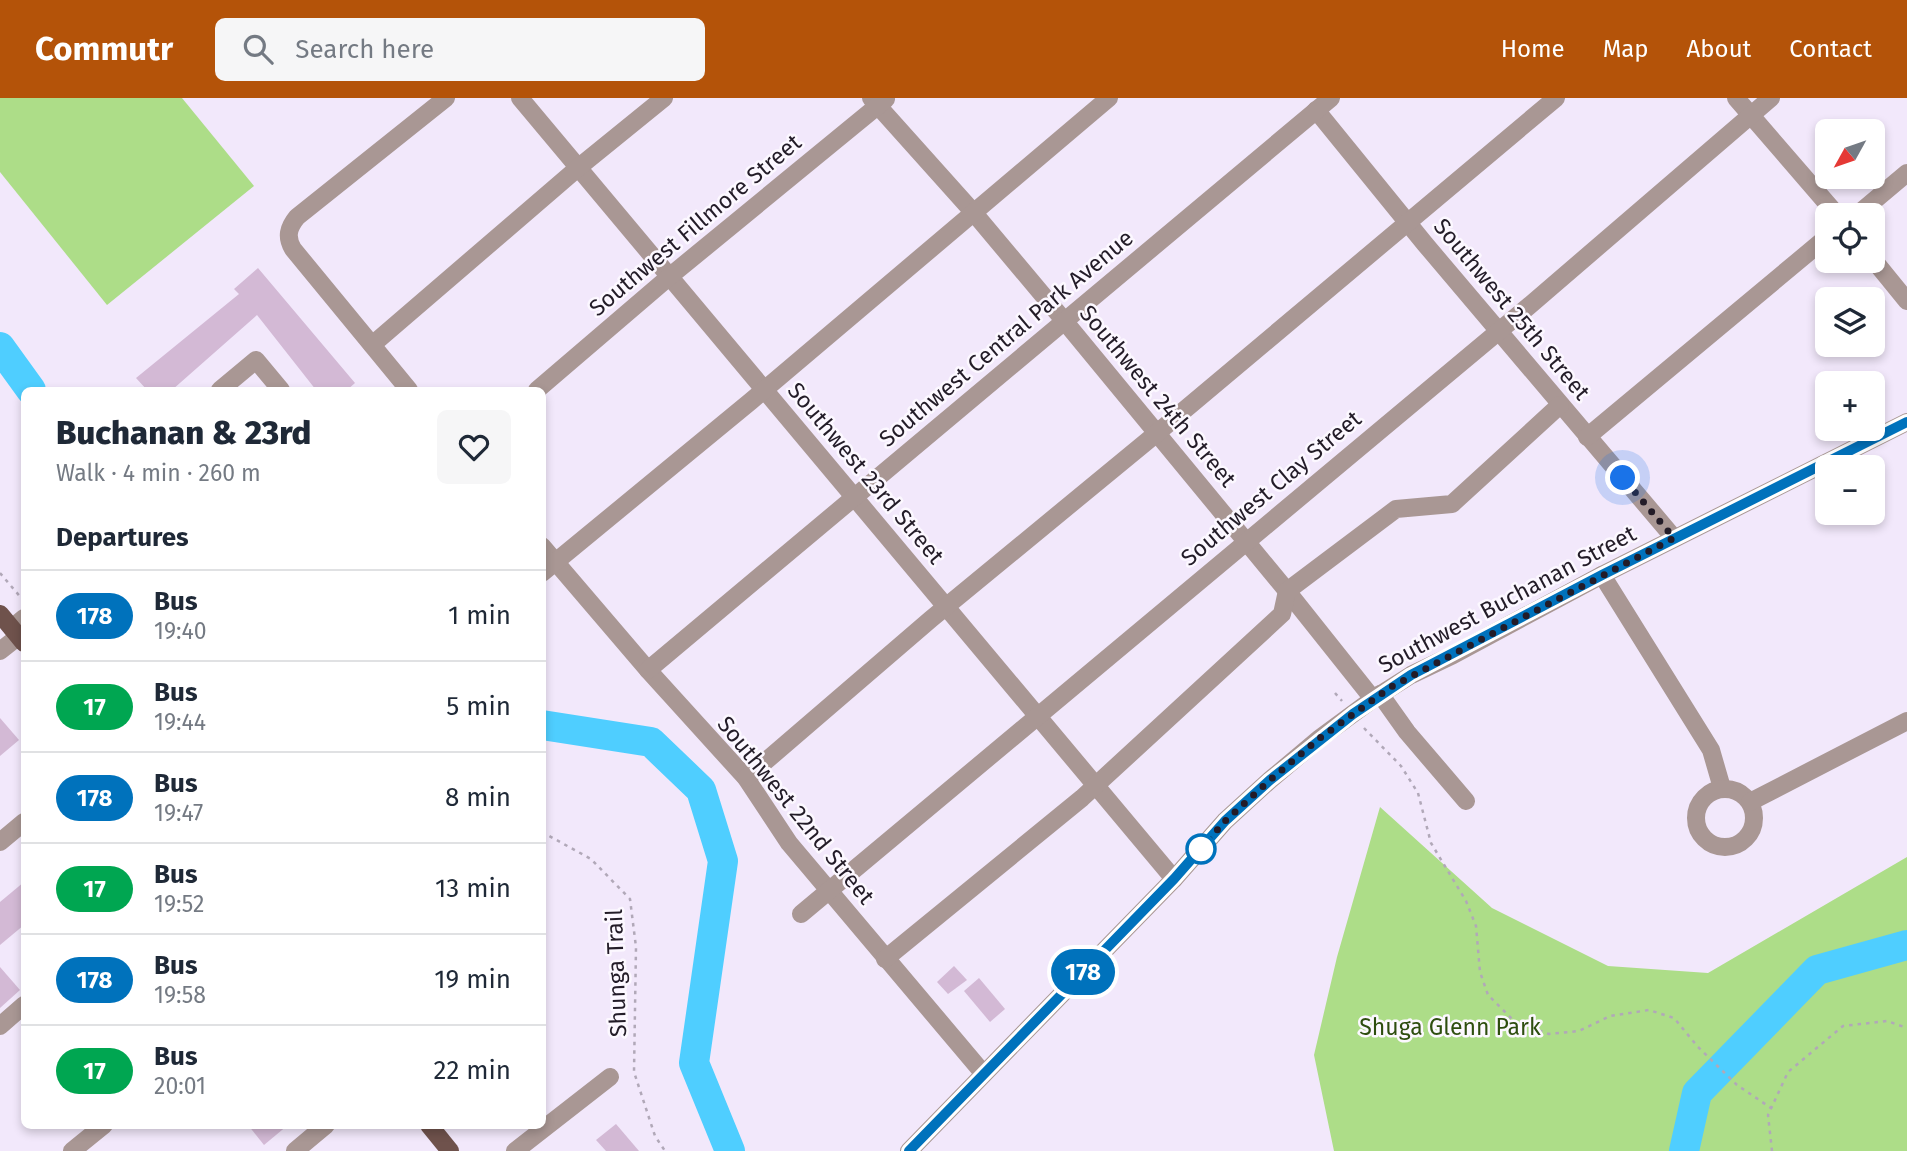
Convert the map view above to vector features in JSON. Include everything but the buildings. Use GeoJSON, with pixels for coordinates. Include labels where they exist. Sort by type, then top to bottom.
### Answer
{"type":"FeatureCollection","features":[{"type":"Feature","properties":{"kind":"main road"},"geometry":{"type":"LineString","coordinates":[[0,614],[20,631]]}},
{"type":"Feature","properties":{"kind":"main road"},"geometry":{"type":"LineString","coordinates":[[432,1129],[450,1151]]}},
{"type":"Feature","properties":{"kind":"street","name":"Southwest 23rd Street"},"geometry":{"type":"LineString","coordinates":[[520,98],[1174,879]]}},
{"type":"Feature","properties":{"kind":"street"},"geometry":{"type":"LineString","coordinates":[[372,345],[579,167],[664,98]]}},
{"type":"Feature","properties":{"kind":"street"},"geometry":{"type":"LineString","coordinates":[[549,567],[764,390],[1109,98]]}},
{"type":"Feature","properties":{"kind":"street","name":"Southwest Central Park Avenue"},"geometry":{"type":"LineString","coordinates":[[648,670],[1331,98]]}},
{"type":"Feature","properties":{"kind":"street"},"geometry":{"type":"LineString","coordinates":[[746,778],[946,606],[1556,98]]}},
{"type":"Feature","properties":{"kind":"street"},"geometry":{"type":"LineString","coordinates":[[1736,98],[1826,203]]}},
{"type":"Feature","properties":{"kind":"street","name":"Southwest Clay Street"},"geometry":{"type":"LineString","coordinates":[[801,914],[1499,331],[1771,98]]}},
{"type":"Feature","properties":{"kind":"street"},"geometry":{"type":"LineString","coordinates":[[398,386],[372,345],[293,249],[288,232],[296,217],[443,100]]}},
{"type":"Feature","properties":{"kind":"street","name":"Southwest 24th Street"},"geometry":{"type":"LineString","coordinates":[[878,101],[1466,801]]}},
{"type":"Feature","properties":{"kind":"street","name":"Southwest Fillmore Street"},"geometry":{"type":"LineString","coordinates":[[541,387],[878,101]]}},
{"type":"Feature","properties":{"kind":"street","name":"Southwest 25th Street"},"geometry":{"type":"LineString","coordinates":[[1316,110],[1560,405],[1674,538]]}},
{"type":"Feature","properties":{"kind":"street"},"geometry":{"type":"LineString","coordinates":[[1871,203],[1907,173]]}},
{"type":"Feature","properties":{"kind":"street"},"geometry":{"type":"LineString","coordinates":[[1587,437],[1815,247]]}},
{"type":"Feature","properties":{"kind":"street"},"geometry":{"type":"LineString","coordinates":[[1884,273],[1907,301]]}},
{"type":"Feature","properties":{"kind":"street"},"geometry":{"type":"LineString","coordinates":[[224,387],[256,360],[278,387]]}},
{"type":"Feature","properties":{"kind":"street"},"geometry":{"type":"LineString","coordinates":[[885,959],[1096,784],[1282,614],[1287,591],[1396,509],[1452,504],[1560,405]]}},
{"type":"Feature","properties":{"kind":"street","name":"Southwest Buchanan Street"},"geometry":{"type":"LineString","coordinates":[[909,1151],[1174,879],[1225,821],[1270,780],[1376,697],[1411,675],[1602,575],[1907,422]]}},
{"type":"Feature","properties":{"kind":"street","name":"Southwest 22nd Street"},"geometry":{"type":"LineString","coordinates":[[549,567],[746,778],[789,843],[983,1073]]}},
{"type":"Feature","properties":{"kind":"street"},"geometry":{"type":"LineString","coordinates":[[1602,575],[1711,750],[1723,789]]}},
{"type":"Feature","properties":{"kind":"street"},"geometry":{"type":"LineString","coordinates":[[0,651],[20,631]]}},
{"type":"Feature","properties":{"kind":"street"},"geometry":{"type":"LineString","coordinates":[[1750,802],[1907,721]]}},
{"type":"Feature","properties":{"kind":"street"},"geometry":{"type":"LineString","coordinates":[[1735,790],[1750,802],[1755,817],[1750,834],[1736,845],[1725,848],[1715,846],[1702,837],[1697,828],[1696,812],[1702,799],[1712,791],[1735,790]]}},
{"type":"Feature","properties":{"kind":"street"},"geometry":{"type":"LineString","coordinates":[[0,842],[21,824]]}},
{"type":"Feature","properties":{"kind":"street"},"geometry":{"type":"LineString","coordinates":[[0,1026],[21,1008]]}},
{"type":"Feature","properties":{"kind":"street"},"geometry":{"type":"LineString","coordinates":[[546,1122],[610,1077]]}},
{"type":"Feature","properties":{"kind":"street"},"geometry":{"type":"LineString","coordinates":[[72,1151],[99,1129]]}},
{"type":"Feature","properties":{"kind":"street"},"geometry":{"type":"LineString","coordinates":[[295,1151],[321,1129]]}},
{"type":"Feature","properties":{"kind":"street"},"geometry":{"type":"LineString","coordinates":[[515,1151],[536,1129]]}},
{"type":"Feature","properties":{"kind":"path"},"geometry":{"type":"LineString","coordinates":[[0,573],[21,598]]}},
{"type":"Feature","properties":{"kind":"path"},"geometry":{"type":"LineString","coordinates":[[1335,693],[1401,766],[1418,793],[1431,843],[1466,901],[1476,926],[1480,972],[1489,995],[1515,1022],[1549,1034],[1579,1031],[1610,1016],[1649,1010],[1674,1017],[1698,1047],[1737,1085],[1771,1108]]}},
{"type":"Feature","properties":{"kind":"path","name":"Shunga Trail"},"geometry":{"type":"LineString","coordinates":[[546,834],[591,859],[630,899],[636,947],[634,1072],[655,1136],[666,1151]]}},
{"type":"Feature","properties":{"kind":"path"},"geometry":{"type":"LineString","coordinates":[[1772,1151],[1768,1115],[1788,1072],[1843,1026],[1887,1021],[1907,1028]]}},
{"type":"Feature","properties":{"kind":"green space"},"geometry":{"type":"Polygon","coordinates":[[[0,98],[182,98],[254,186],[107,305],[0,172],[0,98]]]}},
{"type":"Feature","properties":{"kind":"green space","name":"Shuga Glenn Park"},"geometry":{"type":"Polygon","coordinates":[[[1380,807],[1492,908],[1608,966],[1708,973],[1907,857],[1907,1151],[1334,1151],[1314,1055],[1337,957],[1380,807]]]}},
{"type":"Feature","properties":{"kind":"waterway"},"geometry":{"type":"LineString","coordinates":[[0,347],[29,387]]}},
{"type":"Feature","properties":{"kind":"waterway"},"geometry":{"type":"LineString","coordinates":[[546,726],[651,742],[701,790],[723,861],[694,1063],[730,1151]]}},
{"type":"Feature","properties":{"kind":"waterway"},"geometry":{"type":"LineString","coordinates":[[1684,1151],[1697,1093],[1817,970],[1907,945]]}},
{"type":"Feature","properties":{"kind":"bus line","name":"178"},"geometry":{"type":"LineString","coordinates":[[909,1151],[1174,879],[1225,821],[1320,738],[1380,694],[1411,675],[1602,575],[1907,422]]}},
{"type":"Feature","properties":{"kind":"route"},"geometry":{"type":"LineString","coordinates":[[1201,849],[1225,821],[1270,780],[1320,738],[1391,687],[1674,538],[1623,478]]}}]}
